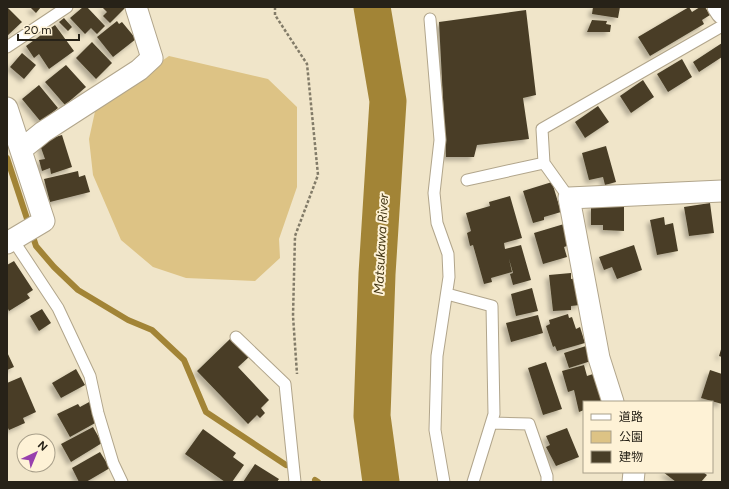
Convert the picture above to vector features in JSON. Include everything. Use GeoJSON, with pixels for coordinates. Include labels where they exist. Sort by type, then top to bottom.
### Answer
{"type":"FeatureCollection","features":[{"type":"Feature","properties":{"kind":"street"},"geometry":{"type":"LineString","coordinates":[[22,149],[43,132],[139,70],[152,58],[136,7]]}},
{"type":"Feature","properties":{"kind":"street"},"geometry":{"type":"LineString","coordinates":[[718,7],[722,13]]}},
{"type":"Feature","properties":{"kind":"street"},"geometry":{"type":"LineString","coordinates":[[7,108],[22,149],[44,221],[13,240]]}},
{"type":"Feature","properties":{"kind":"street"},"geometry":{"type":"LineString","coordinates":[[613,401],[599,358],[569,198],[722,191]]}},
{"type":"Feature","properties":{"kind":"lane"},"geometry":{"type":"LineString","coordinates":[[7,47],[67,7]]}},
{"type":"Feature","properties":{"kind":"lane"},"geometry":{"type":"LineString","coordinates":[[430,19],[440,140],[434,193],[437,223],[448,254],[449,277],[437,356],[435,430],[444,482]]}},
{"type":"Feature","properties":{"kind":"lane"},"geometry":{"type":"LineString","coordinates":[[569,198],[544,163],[542,129],[722,26]]}},
{"type":"Feature","properties":{"kind":"lane"},"geometry":{"type":"LineString","coordinates":[[467,180],[544,163]]}},
{"type":"Feature","properties":{"kind":"lane"},"geometry":{"type":"LineString","coordinates":[[13,240],[58,308],[90,376],[98,413],[113,463],[122,482]]}},
{"type":"Feature","properties":{"kind":"lane"},"geometry":{"type":"LineString","coordinates":[[447,294],[492,306],[494,414],[473,482]]}},
{"type":"Feature","properties":{"kind":"lane"},"geometry":{"type":"LineString","coordinates":[[236,337],[285,384],[295,482]]}},
{"type":"Feature","properties":{"kind":"lane"},"geometry":{"type":"LineString","coordinates":[[492,423],[529,424],[547,476],[547,482]]}},
{"type":"Feature","properties":{"kind":"path"},"geometry":{"type":"LineString","coordinates":[[275,7],[275,15],[307,64],[318,175],[295,236],[292,316],[298,379]]}},
{"type":"Feature","properties":{"kind":"green space"},"geometry":{"type":"Polygon","coordinates":[[[169,56],[268,79],[297,107],[297,187],[279,239],[280,258],[255,281],[186,278],[153,267],[121,240],[93,175],[89,139],[96,107],[169,56]]]}},
{"type":"Feature","properties":{"kind":"building"},"geometry":{"type":"Polygon","coordinates":[[[7,7],[22,22],[7,36],[7,7]]]}},
{"type":"Feature","properties":{"kind":"building"},"geometry":{"type":"Polygon","coordinates":[[[30,7],[41,7],[36,13],[30,7]]]}},
{"type":"Feature","properties":{"kind":"building"},"geometry":{"type":"Polygon","coordinates":[[[83,7],[87,7],[105,26],[97,34],[91,28],[85,34],[70,18],[83,7]]]}},
{"type":"Feature","properties":{"kind":"building"},"geometry":{"type":"Polygon","coordinates":[[[102,7],[126,7],[110,23],[103,16],[107,12],[102,7]]]}},
{"type":"Feature","properties":{"kind":"building"},"geometry":{"type":"Polygon","coordinates":[[[593,7],[620,7],[618,18],[592,14],[593,7]]]}},
{"type":"Feature","properties":{"kind":"building"},"geometry":{"type":"Polygon","coordinates":[[[689,7],[692,12],[700,7],[705,7],[710,15],[702,20],[704,24],[650,56],[638,37],[689,7]]]}},
{"type":"Feature","properties":{"kind":"building"},"geometry":{"type":"Polygon","coordinates":[[[526,10],[536,95],[523,98],[529,139],[477,145],[474,157],[446,157],[439,22],[526,10]]]}},
{"type":"Feature","properties":{"kind":"building"},"geometry":{"type":"Polygon","coordinates":[[[64,18],[72,27],[68,31],[59,22],[64,18]]]}},
{"type":"Feature","properties":{"kind":"building"},"geometry":{"type":"Polygon","coordinates":[[[592,20],[607,21],[606,24],[611,25],[610,32],[587,32],[592,20]]]}},
{"type":"Feature","properties":{"kind":"building"},"geometry":{"type":"Polygon","coordinates":[[[117,21],[119,24],[122,22],[136,39],[113,57],[97,37],[117,21]]]}},
{"type":"Feature","properties":{"kind":"building"},"geometry":{"type":"Polygon","coordinates":[[[55,25],[74,51],[49,69],[39,54],[34,58],[26,46],[55,25]]]}},
{"type":"Feature","properties":{"kind":"building"},"geometry":{"type":"Polygon","coordinates":[[[92,42],[112,63],[96,79],[76,58],[92,42]]]}},
{"type":"Feature","properties":{"kind":"building"},"geometry":{"type":"Polygon","coordinates":[[[722,43],[722,57],[699,72],[693,62],[722,43]]]}},
{"type":"Feature","properties":{"kind":"building"},"geometry":{"type":"Polygon","coordinates":[[[22,53],[36,65],[24,79],[10,67],[22,53]]]}},
{"type":"Feature","properties":{"kind":"building"},"geometry":{"type":"Polygon","coordinates":[[[682,59],[692,77],[668,92],[657,74],[682,59]]]}},
{"type":"Feature","properties":{"kind":"building"},"geometry":{"type":"Polygon","coordinates":[[[66,65],[86,87],[65,105],[45,82],[66,65]]]}},
{"type":"Feature","properties":{"kind":"building"},"geometry":{"type":"Polygon","coordinates":[[[643,80],[654,97],[631,113],[620,96],[643,80]]]}},
{"type":"Feature","properties":{"kind":"building"},"geometry":{"type":"Polygon","coordinates":[[[39,85],[58,108],[41,122],[22,99],[39,85]]]}},
{"type":"Feature","properties":{"kind":"building"},"geometry":{"type":"Polygon","coordinates":[[[598,106],[609,122],[585,138],[575,122],[598,106]]]}},
{"type":"Feature","properties":{"kind":"building"},"geometry":{"type":"Polygon","coordinates":[[[62,135],[72,167],[51,174],[50,168],[42,171],[39,160],[45,159],[39,142],[62,135]]]}},
{"type":"Feature","properties":{"kind":"building"},"geometry":{"type":"Polygon","coordinates":[[[606,146],[616,182],[605,185],[603,177],[589,180],[582,153],[606,146]]]}},
{"type":"Feature","properties":{"kind":"building"},"geometry":{"type":"Polygon","coordinates":[[[78,171],[79,177],[85,175],[90,192],[50,202],[44,179],[78,171]]]}},
{"type":"Feature","properties":{"kind":"building"},"geometry":{"type":"Polygon","coordinates":[[[552,182],[561,212],[544,217],[544,220],[533,223],[523,191],[552,182]]]}},
{"type":"Feature","properties":{"kind":"building"},"geometry":{"type":"Polygon","coordinates":[[[510,196],[522,238],[504,243],[505,249],[521,245],[531,280],[513,285],[510,274],[513,273],[509,259],[512,272],[491,278],[492,282],[484,284],[473,245],[470,246],[467,233],[471,231],[466,213],[490,206],[489,202],[510,196]]]}},
{"type":"Feature","properties":{"kind":"building"},"geometry":{"type":"Polygon","coordinates":[[[710,203],[714,233],[689,236],[684,207],[710,203]]]}},
{"type":"Feature","properties":{"kind":"building"},"geometry":{"type":"Polygon","coordinates":[[[591,206],[624,207],[624,231],[603,230],[603,225],[591,225],[591,206]]]}},
{"type":"Feature","properties":{"kind":"building"},"geometry":{"type":"Polygon","coordinates":[[[664,217],[665,225],[673,223],[678,251],[657,255],[650,220],[664,217]]]}},
{"type":"Feature","properties":{"kind":"building"},"geometry":{"type":"Polygon","coordinates":[[[564,224],[570,245],[564,247],[567,257],[543,264],[534,233],[564,224]]]}},
{"type":"Feature","properties":{"kind":"building"},"geometry":{"type":"Polygon","coordinates":[[[634,245],[642,270],[617,279],[612,267],[604,270],[599,257],[634,245]]]}},
{"type":"Feature","properties":{"kind":"building"},"geometry":{"type":"Polygon","coordinates":[[[14,261],[33,290],[27,294],[30,298],[9,311],[7,307],[7,265],[14,261]]]}},
{"type":"Feature","properties":{"kind":"building"},"geometry":{"type":"Polygon","coordinates":[[[571,273],[571,279],[577,278],[580,305],[571,306],[571,310],[553,311],[549,275],[571,273]]]}},
{"type":"Feature","properties":{"kind":"building"},"geometry":{"type":"Polygon","coordinates":[[[532,288],[538,311],[516,316],[511,294],[532,288]]]}},
{"type":"Feature","properties":{"kind":"building"},"geometry":{"type":"Polygon","coordinates":[[[42,309],[51,323],[39,331],[30,316],[42,309]]]}},
{"type":"Feature","properties":{"kind":"building"},"geometry":{"type":"Polygon","coordinates":[[[568,314],[569,318],[572,317],[576,329],[580,327],[585,343],[557,351],[555,346],[553,347],[546,326],[550,324],[549,320],[568,314]]]}},
{"type":"Feature","properties":{"kind":"building"},"geometry":{"type":"Polygon","coordinates":[[[538,315],[543,333],[511,342],[506,323],[538,315]]]}},
{"type":"Feature","properties":{"kind":"building"},"geometry":{"type":"Polygon","coordinates":[[[231,338],[249,357],[238,367],[269,400],[261,408],[265,413],[260,418],[257,415],[248,424],[197,371],[231,338]]]}},
{"type":"Feature","properties":{"kind":"building"},"geometry":{"type":"Polygon","coordinates":[[[586,346],[591,361],[569,368],[564,353],[586,346]]]}},
{"type":"Feature","properties":{"kind":"building"},"geometry":{"type":"Polygon","coordinates":[[[722,346],[722,357],[719,356],[722,346]]]}},
{"type":"Feature","properties":{"kind":"building"},"geometry":{"type":"Polygon","coordinates":[[[7,352],[14,367],[7,370],[7,352]]]}},
{"type":"Feature","properties":{"kind":"building"},"geometry":{"type":"Polygon","coordinates":[[[546,362],[562,409],[543,415],[528,368],[546,362]]]}},
{"type":"Feature","properties":{"kind":"building"},"geometry":{"type":"Polygon","coordinates":[[[584,365],[587,376],[596,373],[603,401],[583,401],[583,410],[579,412],[574,390],[568,392],[562,371],[584,365]]]}},
{"type":"Feature","properties":{"kind":"building"},"geometry":{"type":"Polygon","coordinates":[[[76,369],[85,385],[61,398],[52,383],[76,369]]]}},
{"type":"Feature","properties":{"kind":"building"},"geometry":{"type":"Polygon","coordinates":[[[710,370],[722,374],[722,404],[701,398],[710,370]]]}},
{"type":"Feature","properties":{"kind":"building"},"geometry":{"type":"Polygon","coordinates":[[[21,377],[36,412],[23,418],[25,423],[9,430],[7,426],[7,383],[21,377]]]}},
{"type":"Feature","properties":{"kind":"building"},"geometry":{"type":"Polygon","coordinates":[[[91,401],[97,422],[70,437],[57,414],[78,404],[80,407],[91,401]]]}},
{"type":"Feature","properties":{"kind":"building"},"geometry":{"type":"Polygon","coordinates":[[[93,427],[102,443],[71,462],[61,444],[93,427]]]}},
{"type":"Feature","properties":{"kind":"building"},"geometry":{"type":"Polygon","coordinates":[[[567,428],[579,457],[556,466],[546,447],[550,445],[546,436],[567,428]]]}},
{"type":"Feature","properties":{"kind":"building"},"geometry":{"type":"Polygon","coordinates":[[[203,429],[236,453],[233,457],[244,465],[232,482],[225,482],[185,454],[203,429]]]}},
{"type":"Feature","properties":{"kind":"building"},"geometry":{"type":"Polygon","coordinates":[[[100,452],[110,468],[86,482],[79,482],[72,468],[100,452]]]}},
{"type":"Feature","properties":{"kind":"building"},"geometry":{"type":"Polygon","coordinates":[[[255,464],[279,479],[277,482],[243,482],[255,464]]]}},
{"type":"Feature","properties":{"kind":"building"},"geometry":{"type":"Polygon","coordinates":[[[664,473],[704,473],[707,475],[701,482],[676,482],[664,473]]]}},
{"type":"Feature","properties":{"kind":"waterway","name":"Matsukawa River"},"geometry":{"type":"LineString","coordinates":[[372,7],[388,101],[377,274],[372,416],[381,482]]}},
{"type":"Feature","properties":{"kind":"waterway"},"geometry":{"type":"LineString","coordinates":[[7,158],[36,246],[54,267],[78,290],[128,320],[152,330],[184,360],[206,412],[286,465]]}}]}
